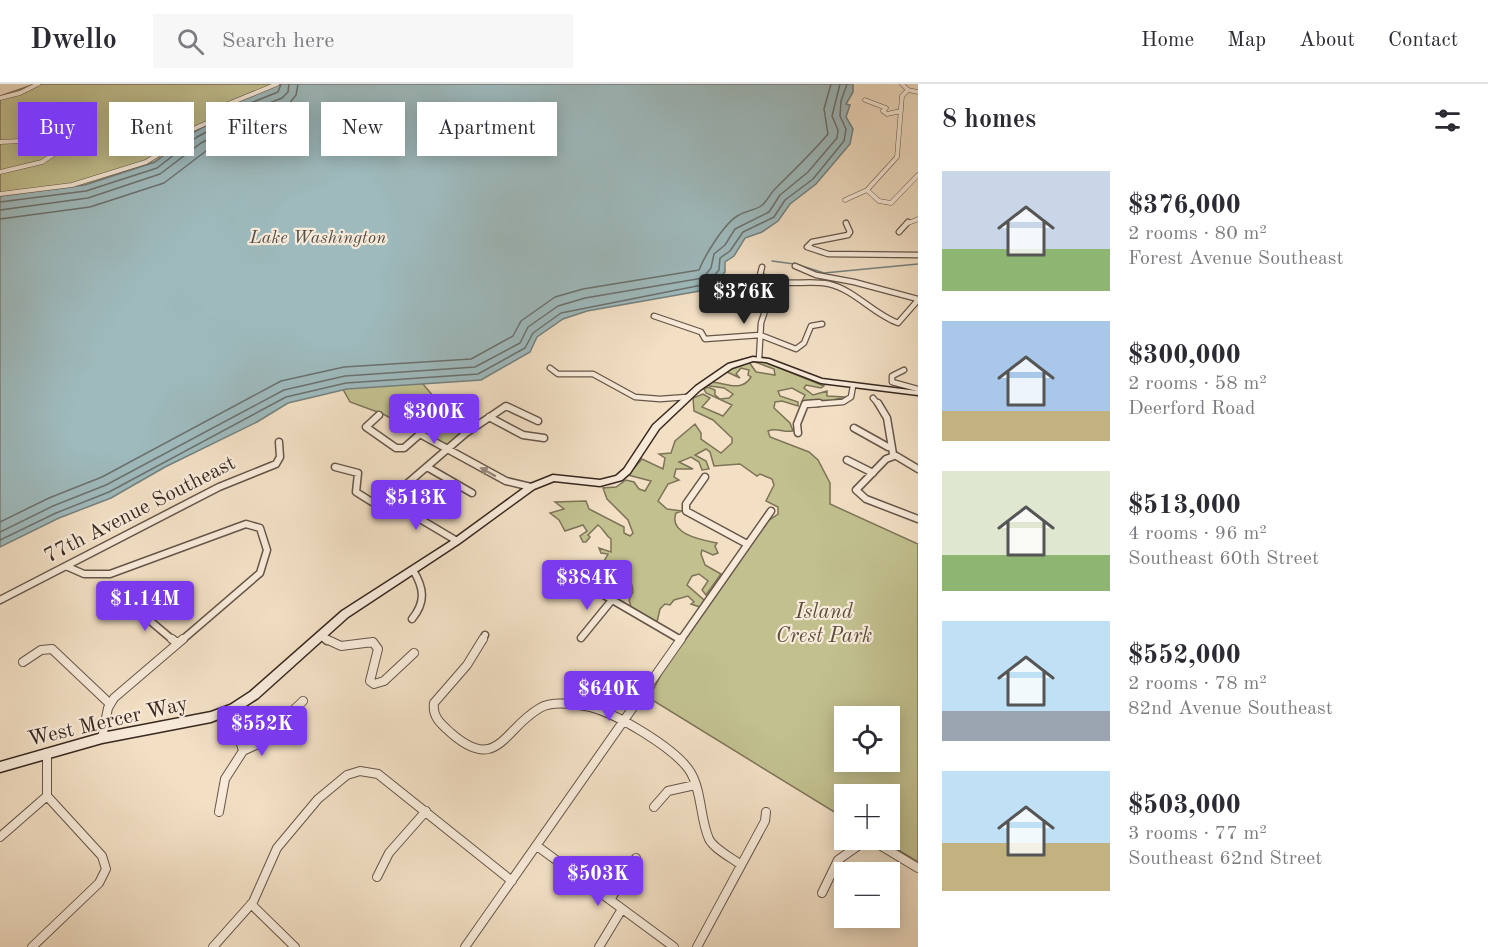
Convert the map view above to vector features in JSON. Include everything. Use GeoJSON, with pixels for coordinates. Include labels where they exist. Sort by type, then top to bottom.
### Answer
{"type":"FeatureCollection","features":[{"type":"Feature","properties":{"kind":"street"},"geometry":{"type":"LineString","coordinates":[[0,98],[20,93],[38,84]]}},
{"type":"Feature","properties":{"kind":"street"},"geometry":{"type":"LineString","coordinates":[[0,194],[72,185],[146,162],[180,141],[189,131],[209,122],[223,106],[277,84]]}},
{"type":"Feature","properties":{"kind":"street"},"geometry":{"type":"LineString","coordinates":[[902,84],[908,90],[918,92]]}},
{"type":"Feature","properties":{"kind":"street"},"geometry":{"type":"LineString","coordinates":[[845,200],[867,190],[898,155],[902,96],[908,90]]}},
{"type":"Feature","properties":{"kind":"street"},"geometry":{"type":"LineString","coordinates":[[865,102],[888,108],[883,111],[889,115],[901,111]]}},
{"type":"Feature","properties":{"kind":"street"},"geometry":{"type":"LineString","coordinates":[[0,142],[38,139],[48,142],[57,152],[42,162],[0,172]]}},
{"type":"Feature","properties":{"kind":"street"},"geometry":{"type":"LineString","coordinates":[[867,190],[881,201],[891,203],[918,176]]}},
{"type":"Feature","properties":{"kind":"street"},"geometry":{"type":"LineString","coordinates":[[899,232],[908,222],[918,219]]}},
{"type":"Feature","properties":{"kind":"street"},"geometry":{"type":"LineString","coordinates":[[846,223],[850,232],[848,235],[812,242],[807,247],[828,255],[893,251],[918,255]]}},
{"type":"Feature","properties":{"kind":"street"},"geometry":{"type":"LineString","coordinates":[[762,267],[760,275],[771,282],[825,283],[842,288],[880,317],[898,324],[918,299],[851,282],[820,278],[795,267]]}},
{"type":"Feature","properties":{"kind":"street"},"geometry":{"type":"LineString","coordinates":[[770,299],[760,335],[759,359],[771,361],[809,378],[853,386],[918,391]]}},
{"type":"Feature","properties":{"kind":"street"},"geometry":{"type":"LineString","coordinates":[[654,316],[701,332],[705,339],[760,335],[796,349],[804,343],[811,326],[822,324]]}},
{"type":"Feature","properties":{"kind":"street","name":"West Mercer Way"},"geometry":{"type":"LineString","coordinates":[[0,767],[102,738],[181,724],[231,709],[254,694],[357,606],[457,541],[531,487],[553,478],[600,483],[619,478],[627,471],[649,435],[687,398],[727,367],[759,359]]}},
{"type":"Feature","properties":{"kind":"street"},"geometry":{"type":"LineString","coordinates":[[550,368],[556,374],[590,374],[626,393],[647,400],[687,398]]}},
{"type":"Feature","properties":{"kind":"street"},"geometry":{"type":"LineString","coordinates":[[904,370],[892,376],[892,382],[918,391]]}},
{"type":"Feature","properties":{"kind":"street"},"geometry":{"type":"LineString","coordinates":[[798,433],[797,424],[806,404],[843,402],[851,396],[853,386]]}},
{"type":"Feature","properties":{"kind":"street"},"geometry":{"type":"LineString","coordinates":[[873,399],[886,416],[888,447]]}},
{"type":"Feature","properties":{"kind":"street"},"geometry":{"type":"LineString","coordinates":[[335,468],[358,473],[356,492],[380,507],[447,449],[506,406],[538,421]]}},
{"type":"Feature","properties":{"kind":"street"},"geometry":{"type":"LineString","coordinates":[[379,415],[366,427],[396,448],[404,448],[420,434],[506,481],[531,487]]}},
{"type":"Feature","properties":{"kind":"street"},"geometry":{"type":"LineString","coordinates":[[489,417],[523,435],[544,438]]}},
{"type":"Feature","properties":{"kind":"street"},"geometry":{"type":"LineString","coordinates":[[854,428],[888,447],[894,456],[918,469]]}},
{"type":"Feature","properties":{"kind":"street","name":"77th Avenue Southeast"},"geometry":{"type":"LineString","coordinates":[[0,600],[68,567],[219,487],[276,464],[281,452],[279,442]]}},
{"type":"Feature","properties":{"kind":"street"},"geometry":{"type":"LineString","coordinates":[[894,456],[886,459],[858,485],[856,490],[861,495],[918,519]]}},
{"type":"Feature","properties":{"kind":"street"},"geometry":{"type":"LineString","coordinates":[[848,460],[873,473]]}},
{"type":"Feature","properties":{"kind":"street"},"geometry":{"type":"LineString","coordinates":[[427,466],[472,493]]}},
{"type":"Feature","properties":{"kind":"street"},"geometry":{"type":"LineString","coordinates":[[705,477],[684,507],[747,544]]}},
{"type":"Feature","properties":{"kind":"street"},"geometry":{"type":"LineString","coordinates":[[408,483],[455,511]]}},
{"type":"Feature","properties":{"kind":"street"},"geometry":{"type":"LineString","coordinates":[[388,500],[457,541]]}},
{"type":"Feature","properties":{"kind":"street"},"geometry":{"type":"LineString","coordinates":[[465,947],[771,511]]}},
{"type":"Feature","properties":{"kind":"street"},"geometry":{"type":"LineString","coordinates":[[68,567],[84,574],[110,574],[230,528],[252,524],[260,528],[266,539],[267,562],[264,569],[110,703],[102,738]]}},
{"type":"Feature","properties":{"kind":"street"},"geometry":{"type":"LineString","coordinates":[[412,619],[425,598],[424,586],[413,570]]}},
{"type":"Feature","properties":{"kind":"street"},"geometry":{"type":"LineString","coordinates":[[566,573],[681,639]]}},
{"type":"Feature","properties":{"kind":"street"},"geometry":{"type":"LineString","coordinates":[[580,638],[612,600]]}},
{"type":"Feature","properties":{"kind":"street"},"geometry":{"type":"LineString","coordinates":[[129,603],[177,643]]}},
{"type":"Feature","properties":{"kind":"street"},"geometry":{"type":"LineString","coordinates":[[321,635],[332,646],[340,647],[365,640],[374,642],[378,649],[370,673],[370,681],[374,684],[384,681],[414,653]]}},
{"type":"Feature","properties":{"kind":"street"},"geometry":{"type":"LineString","coordinates":[[485,635],[468,666],[439,693],[433,704],[438,720],[456,736],[478,748],[492,749],[503,743],[539,708],[547,704],[598,709],[679,758],[689,768],[710,841],[741,866]]}},
{"type":"Feature","properties":{"kind":"street"},"geometry":{"type":"LineString","coordinates":[[23,662],[41,650],[52,649],[110,703]]}},
{"type":"Feature","properties":{"kind":"street"},"geometry":{"type":"LineString","coordinates":[[219,812],[225,779],[243,751],[258,744],[303,701]]}},
{"type":"Feature","properties":{"kind":"street"},"geometry":{"type":"LineString","coordinates":[[231,709],[243,751]]}},
{"type":"Feature","properties":{"kind":"street"},"geometry":{"type":"LineString","coordinates":[[32,947],[99,883],[106,869],[102,856],[47,796],[47,753]]}},
{"type":"Feature","properties":{"kind":"street"},"geometry":{"type":"LineString","coordinates":[[213,947],[251,904],[264,882],[274,854],[285,838],[337,781],[362,770],[378,774],[512,881]]}},
{"type":"Feature","properties":{"kind":"street"},"geometry":{"type":"LineString","coordinates":[[654,807],[668,791],[695,785]]}},
{"type":"Feature","properties":{"kind":"street"},"geometry":{"type":"LineString","coordinates":[[0,837],[47,796]]}},
{"type":"Feature","properties":{"kind":"street"},"geometry":{"type":"LineString","coordinates":[[377,876],[389,853],[426,811]]}},
{"type":"Feature","properties":{"kind":"street"},"geometry":{"type":"LineString","coordinates":[[697,947],[765,820],[766,812]]}},
{"type":"Feature","properties":{"kind":"street"},"geometry":{"type":"LineString","coordinates":[[822,892],[838,860],[865,841],[878,844],[918,868]]}},
{"type":"Feature","properties":{"kind":"street"},"geometry":{"type":"LineString","coordinates":[[537,846],[674,947]]}},
{"type":"Feature","properties":{"kind":"street"},"geometry":{"type":"LineString","coordinates":[[610,900],[636,858]]}},
{"type":"Feature","properties":{"kind":"street"},"geometry":{"type":"LineString","coordinates":[[251,904],[295,947]]}},
{"type":"Feature","properties":{"kind":"street"},"geometry":{"type":"LineString","coordinates":[[599,947],[622,909]]}},
{"type":"Feature","properties":{"kind":"green space"},"geometry":{"type":"Polygon","coordinates":[[[35,84],[281,84],[241,102],[206,102],[206,126],[194,132],[194,102],[109,102],[109,156],[163,156],[155,162],[85,185],[0,196],[0,96],[35,84]]]}},
{"type":"Feature","properties":{"kind":"green space","name":"Island Crest Park"},"geometry":{"type":"Polygon","coordinates":[[[763,361],[824,386],[821,388],[806,385],[804,388],[813,395],[827,391],[827,396],[846,397],[833,400],[802,401],[805,395],[792,388],[778,391],[780,396],[798,402],[798,406],[782,401],[775,402],[774,408],[790,423],[793,431],[771,430],[768,431],[770,437],[809,452],[818,460],[830,483],[830,504],[918,544],[918,862],[898,850],[900,784],[834,784],[834,812],[649,698],[663,671],[765,523],[778,514],[778,507],[766,501],[774,485],[772,479],[760,474],[757,476],[740,464],[714,466],[710,452],[706,449],[695,455],[706,461],[709,469],[702,470],[699,462],[691,457],[679,462],[693,469],[676,469],[674,477],[679,480],[668,484],[658,501],[667,509],[682,511],[676,513],[675,520],[682,531],[695,538],[717,543],[715,546],[718,553],[713,555],[702,550],[701,554],[705,565],[721,574],[706,595],[702,590],[708,581],[699,574],[692,576],[687,585],[704,600],[700,607],[691,604],[694,602],[688,596],[674,600],[670,605],[665,604],[660,609],[657,622],[631,607],[629,600],[633,592],[632,585],[619,578],[613,584],[614,576],[600,568],[608,554],[601,553],[599,548],[611,552],[611,539],[600,527],[598,525],[588,535],[590,537],[586,542],[583,542],[580,536],[587,531],[583,525],[565,531],[559,520],[550,513],[564,509],[555,502],[586,501],[589,509],[624,527],[624,533],[630,536],[633,533],[628,520],[607,499],[603,488],[616,487],[626,480],[634,482],[639,489],[645,491],[651,481],[628,475],[642,459],[663,469],[665,458],[659,454],[671,453],[675,441],[695,424],[701,433],[701,439],[721,453],[732,443],[732,438],[713,420],[694,411],[693,398],[703,394],[710,398],[702,407],[723,416],[732,405],[706,393],[704,389],[708,387],[715,390],[715,395],[720,399],[729,398],[733,394],[724,388],[710,386],[708,382],[742,385],[751,377],[748,375],[749,370],[741,368],[736,374],[740,378],[727,372],[727,369],[749,362],[756,372],[775,375],[774,369],[755,362],[763,361]]]}},
{"type":"Feature","properties":{"kind":"green space"},"geometry":{"type":"Polygon","coordinates":[[[383,367],[423,384],[434,397],[451,409],[441,418],[467,431],[446,448],[383,414],[350,402],[340,384],[383,367]]]}},
{"type":"Feature","properties":{"kind":"water","name":"Lake Washington"},"geometry":{"type":"Polygon","coordinates":[[[281,84],[853,84],[853,92],[846,104],[850,105],[846,117],[853,129],[850,144],[816,184],[790,204],[778,221],[762,232],[745,238],[734,256],[725,262],[725,272],[711,289],[587,311],[563,319],[537,337],[530,352],[481,380],[347,389],[288,403],[257,422],[165,467],[111,498],[59,518],[0,547],[0,196],[85,185],[155,162],[163,156],[194,156],[194,132],[206,126],[206,156],[309,156],[309,102],[240,101],[281,84]]]}},
{"type":"Feature","properties":{"kind":"waterway"},"geometry":{"type":"LineString","coordinates":[[772,261],[794,264]]}},
{"type":"Feature","properties":{"kind":"waterway"},"geometry":{"type":"LineString","coordinates":[[799,265],[824,273],[918,264]]}}]}
